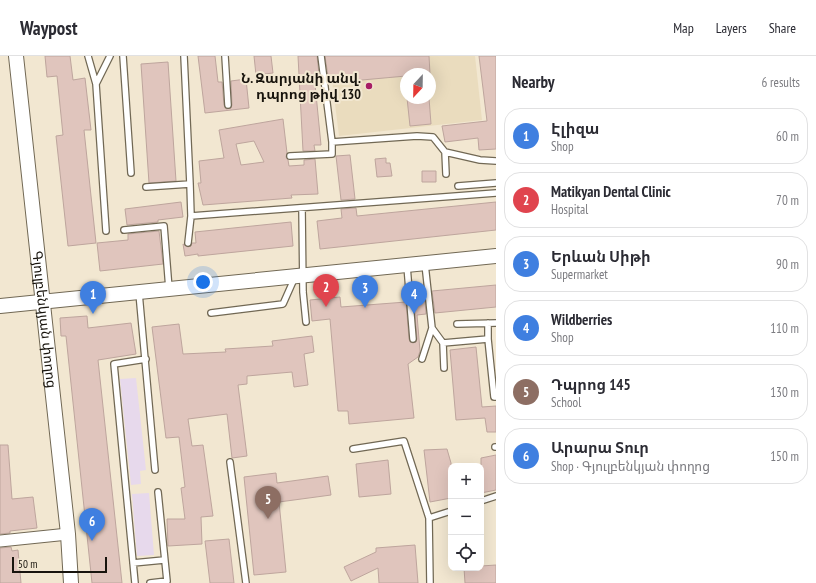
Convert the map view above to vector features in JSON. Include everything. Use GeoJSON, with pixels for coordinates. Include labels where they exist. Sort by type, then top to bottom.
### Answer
{"type":"FeatureCollection","features":[{"type":"Feature","properties":{"kind":"street","name":"Գյուլբենկյան փողոց"},"geometry":{"type":"LineString","coordinates":[[16,56],[68,534],[71,583]]}},
{"type":"Feature","properties":{"kind":"street"},"geometry":{"type":"LineString","coordinates":[[0,306],[496,256]]}},
{"type":"Feature","properties":{"kind":"street"},"geometry":{"type":"LineString","coordinates":[[0,541],[68,534]]}},
{"type":"Feature","properties":{"kind":"lane"},"geometry":{"type":"LineString","coordinates":[[88,56],[96,84],[106,231]]}},
{"type":"Feature","properties":{"kind":"lane"},"geometry":{"type":"LineString","coordinates":[[96,84],[110,56]]}},
{"type":"Feature","properties":{"kind":"lane"},"geometry":{"type":"LineString","coordinates":[[123,56],[131,173]]}},
{"type":"Feature","properties":{"kind":"lane"},"geometry":{"type":"LineString","coordinates":[[184,56],[191,216],[188,243]]}},
{"type":"Feature","properties":{"kind":"lane"},"geometry":{"type":"LineString","coordinates":[[225,56],[228,105]]}},
{"type":"Feature","properties":{"kind":"lane"},"geometry":{"type":"LineString","coordinates":[[290,156],[332,154],[332,142],[321,56]]}},
{"type":"Feature","properties":{"kind":"lane"},"geometry":{"type":"LineString","coordinates":[[332,142],[417,136],[434,137],[445,152],[446,174]]}},
{"type":"Feature","properties":{"kind":"lane"},"geometry":{"type":"LineString","coordinates":[[445,152],[480,160],[496,161]]}},
{"type":"Feature","properties":{"kind":"lane"},"geometry":{"type":"LineString","coordinates":[[458,186],[496,183]]}},
{"type":"Feature","properties":{"kind":"lane"},"geometry":{"type":"LineString","coordinates":[[146,187],[190,184]]}},
{"type":"Feature","properties":{"kind":"lane"},"geometry":{"type":"LineString","coordinates":[[191,216],[496,193]]}},
{"type":"Feature","properties":{"kind":"lane"},"geometry":{"type":"LineString","coordinates":[[302,208],[299,276],[306,322]]}},
{"type":"Feature","properties":{"kind":"lane"},"geometry":{"type":"LineString","coordinates":[[124,230],[164,226],[169,289]]}},
{"type":"Feature","properties":{"kind":"lane"},"geometry":{"type":"LineString","coordinates":[[422,359],[432,328],[425,264]]}},
{"type":"Feature","properties":{"kind":"lane"},"geometry":{"type":"LineString","coordinates":[[407,265],[413,339]]}},
{"type":"Feature","properties":{"kind":"lane"},"geometry":{"type":"LineString","coordinates":[[211,313],[283,304],[299,276]]}},
{"type":"Feature","properties":{"kind":"lane"},"geometry":{"type":"LineString","coordinates":[[139,292],[155,470]]}},
{"type":"Feature","properties":{"kind":"lane"},"geometry":{"type":"LineString","coordinates":[[488,323],[488,339],[494,397],[496,397]]}},
{"type":"Feature","properties":{"kind":"lane"},"geometry":{"type":"LineString","coordinates":[[457,324],[496,323]]}},
{"type":"Feature","properties":{"kind":"lane"},"geometry":{"type":"LineString","coordinates":[[432,328],[443,343],[444,368]]}},
{"type":"Feature","properties":{"kind":"lane"},"geometry":{"type":"LineString","coordinates":[[443,343],[488,339]]}},
{"type":"Feature","properties":{"kind":"lane"},"geometry":{"type":"LineString","coordinates":[[489,350],[496,356]]}},
{"type":"Feature","properties":{"kind":"lane"},"geometry":{"type":"LineString","coordinates":[[135,583],[114,364],[146,359]]}},
{"type":"Feature","properties":{"kind":"lane"},"geometry":{"type":"LineString","coordinates":[[353,449],[404,441],[429,518],[430,583]]}},
{"type":"Feature","properties":{"kind":"lane"},"geometry":{"type":"LineString","coordinates":[[230,462],[246,583]]}},
{"type":"Feature","properties":{"kind":"lane"},"geometry":{"type":"LineString","coordinates":[[150,583],[167,581],[158,492]]}},
{"type":"Feature","properties":{"kind":"lane"},"geometry":{"type":"LineString","coordinates":[[484,500],[496,496]]}},
{"type":"Feature","properties":{"kind":"lane"},"geometry":{"type":"LineString","coordinates":[[429,518],[448,512]]}},
{"type":"Feature","properties":{"kind":"lane"},"geometry":{"type":"LineString","coordinates":[[133,563],[164,560]]}},
{"type":"Feature","properties":{"kind":"shaded area","name":"Ն. Զարյանի անվ. դպրոց թիվ 130"},"geometry":{"type":"Polygon","coordinates":[[[329,56],[475,56],[482,120],[339,136],[329,56]]]}},
{"type":"Feature","properties":{"kind":"shaded area"},"geometry":{"type":"Polygon","coordinates":[[[136,378],[146,470],[140,471],[141,484],[131,485],[120,379],[136,378]]]}},
{"type":"Feature","properties":{"kind":"shaded area"},"geometry":{"type":"Polygon","coordinates":[[[149,493],[154,555],[137,556],[132,494],[149,493]]]}},
{"type":"Feature","properties":{"kind":"building"},"geometry":{"type":"Polygon","coordinates":[[[45,56],[70,56],[73,80],[85,78],[91,130],[84,130],[96,243],[68,246],[56,136],[63,135],[57,76],[47,77],[45,56]]]}},
{"type":"Feature","properties":{"kind":"building"},"geometry":{"type":"Polygon","coordinates":[[[198,56],[215,56],[218,82],[222,82],[224,105],[226,109],[231,108],[232,105],[231,81],[246,79],[249,108],[205,113],[198,56]]]}},
{"type":"Feature","properties":{"kind":"building"},"geometry":{"type":"Polygon","coordinates":[[[254,56],[271,56],[273,73],[256,75],[254,56]]]}},
{"type":"Feature","properties":{"kind":"building"},"geometry":{"type":"Polygon","coordinates":[[[298,56],[317,56],[320,84],[315,84],[321,145],[314,145],[315,151],[303,151],[298,56]]]}},
{"type":"Feature","properties":{"kind":"building"},"geometry":{"type":"Polygon","coordinates":[[[325,56],[429,56],[430,68],[400,68],[400,77],[329,83],[325,56]]]}},
{"type":"Feature","properties":{"kind":"building"},"geometry":{"type":"Polygon","coordinates":[[[479,56],[496,56],[496,149],[479,150],[478,138],[445,142],[442,126],[487,121],[479,56]]]}},
{"type":"Feature","properties":{"kind":"building"},"geometry":{"type":"Polygon","coordinates":[[[168,62],[176,181],[149,183],[141,64],[168,62]]]}},
{"type":"Feature","properties":{"kind":"building"},"geometry":{"type":"Polygon","coordinates":[[[408,104],[429,104],[431,124],[410,126],[408,104]]]}},
{"type":"Feature","properties":{"kind":"building"},"geometry":{"type":"Polygon","coordinates":[[[283,119],[287,153],[286,157],[289,166],[304,165],[304,160],[315,159],[318,194],[291,195],[292,198],[203,205],[198,183],[201,183],[199,161],[224,158],[219,130],[283,119]],[[254,141],[236,144],[241,165],[264,162],[254,141]]]}},
{"type":"Feature","properties":{"kind":"building"},"geometry":{"type":"Polygon","coordinates":[[[350,155],[355,199],[341,200],[336,156],[350,155]]]}},
{"type":"Feature","properties":{"kind":"building"},"geometry":{"type":"Polygon","coordinates":[[[386,158],[386,163],[390,163],[392,176],[377,177],[375,159],[386,158]]]}},
{"type":"Feature","properties":{"kind":"building"},"geometry":{"type":"Polygon","coordinates":[[[422,171],[436,171],[436,182],[422,182],[422,171]]]}},
{"type":"Feature","properties":{"kind":"building"},"geometry":{"type":"Polygon","coordinates":[[[181,202],[183,217],[158,220],[158,222],[127,225],[125,209],[181,202]]]}},
{"type":"Feature","properties":{"kind":"building"},"geometry":{"type":"Polygon","coordinates":[[[496,202],[496,230],[320,249],[317,221],[342,218],[341,209],[356,208],[357,216],[496,202]]]}},
{"type":"Feature","properties":{"kind":"building"},"geometry":{"type":"Polygon","coordinates":[[[291,222],[293,246],[185,256],[183,244],[188,247],[191,246],[192,243],[196,243],[195,232],[291,222]]]}},
{"type":"Feature","properties":{"kind":"building"},"geometry":{"type":"Polygon","coordinates":[[[159,231],[163,264],[100,271],[97,243],[128,240],[128,234],[159,231]]]}},
{"type":"Feature","properties":{"kind":"building"},"geometry":{"type":"Polygon","coordinates":[[[496,285],[496,307],[435,313],[432,291],[496,285]]]}},
{"type":"Feature","properties":{"kind":"building"},"geometry":{"type":"Polygon","coordinates":[[[340,297],[341,307],[406,302],[409,339],[410,342],[413,343],[416,342],[417,339],[414,302],[425,301],[426,314],[417,315],[420,351],[418,357],[408,364],[414,418],[349,424],[348,411],[338,411],[330,319],[312,321],[310,300],[340,297]]]}},
{"type":"Feature","properties":{"kind":"building"},"geometry":{"type":"Polygon","coordinates":[[[87,316],[88,328],[131,323],[136,354],[98,360],[122,583],[92,583],[66,336],[61,336],[60,318],[87,316]]]}},
{"type":"Feature","properties":{"kind":"building"},"geometry":{"type":"Polygon","coordinates":[[[179,324],[183,354],[226,352],[225,349],[273,346],[272,341],[312,336],[314,352],[304,354],[308,385],[294,387],[292,372],[247,376],[247,384],[238,385],[247,456],[232,458],[227,414],[188,419],[192,446],[203,445],[213,516],[201,517],[202,544],[168,546],[167,519],[185,519],[181,488],[185,487],[179,437],[166,438],[152,327],[179,324]]]}},
{"type":"Feature","properties":{"kind":"building"},"geometry":{"type":"Polygon","coordinates":[[[476,347],[482,407],[496,406],[496,432],[487,432],[485,418],[456,420],[450,350],[476,347]]]}},
{"type":"Feature","properties":{"kind":"building"},"geometry":{"type":"Polygon","coordinates":[[[0,445],[8,445],[12,499],[33,497],[37,528],[10,531],[10,533],[0,534],[0,445]]]}},
{"type":"Feature","properties":{"kind":"building"},"geometry":{"type":"Polygon","coordinates":[[[447,449],[451,463],[448,463],[448,499],[430,502],[424,450],[447,449]]]}},
{"type":"Feature","properties":{"kind":"building"},"geometry":{"type":"Polygon","coordinates":[[[496,455],[496,490],[484,492],[484,463],[481,463],[481,458],[496,455]]]}},
{"type":"Feature","properties":{"kind":"building"},"geometry":{"type":"Polygon","coordinates":[[[388,460],[391,494],[359,497],[356,464],[388,460]]]}},
{"type":"Feature","properties":{"kind":"building"},"geometry":{"type":"Polygon","coordinates":[[[276,473],[277,483],[328,476],[331,495],[279,502],[286,572],[254,575],[244,477],[276,473]]]}},
{"type":"Feature","properties":{"kind":"building"},"geometry":{"type":"Polygon","coordinates":[[[229,539],[234,583],[210,583],[205,541],[229,539]]]}},
{"type":"Feature","properties":{"kind":"building"},"geometry":{"type":"Polygon","coordinates":[[[415,545],[418,583],[379,583],[378,568],[351,581],[344,567],[376,552],[376,548],[415,545]]]}},
{"type":"Feature","properties":{"kind":"building"},"geometry":{"type":"Polygon","coordinates":[[[11,547],[12,551],[18,550],[21,583],[0,583],[0,548],[11,547]]]}},
{"type":"Feature","properties":{"kind":"building"},"geometry":{"type":"Polygon","coordinates":[[[496,565],[496,583],[465,583],[464,571],[484,571],[484,566],[496,565]]]}},
{"type":"Feature","properties":{"kind":"place","name":"Ն. Զարյանի անվ. դպրոց թիվ 130"},"geometry":{"type":"Point","coordinates":[369,86]}},
{"type":"Feature","properties":{"kind":"place","name":"Matikyan Dental Clinic"},"geometry":{"type":"Point","coordinates":[326,307]}},
{"type":"Feature","properties":{"kind":"place","name":"Երևան Սիթի"},"geometry":{"type":"Point","coordinates":[365,308]}},
{"type":"Feature","properties":{"kind":"place","name":"Էլիզա"},"geometry":{"type":"Point","coordinates":[93,314]}},
{"type":"Feature","properties":{"kind":"place","name":"Wildberries"},"geometry":{"type":"Point","coordinates":[414,314]}},
{"type":"Feature","properties":{"kind":"place","name":"Դպրոց 145"},"geometry":{"type":"Point","coordinates":[268,519]}},
{"type":"Feature","properties":{"kind":"place","name":"Արարա Տուր"},"geometry":{"type":"Point","coordinates":[92,541]}}]}
